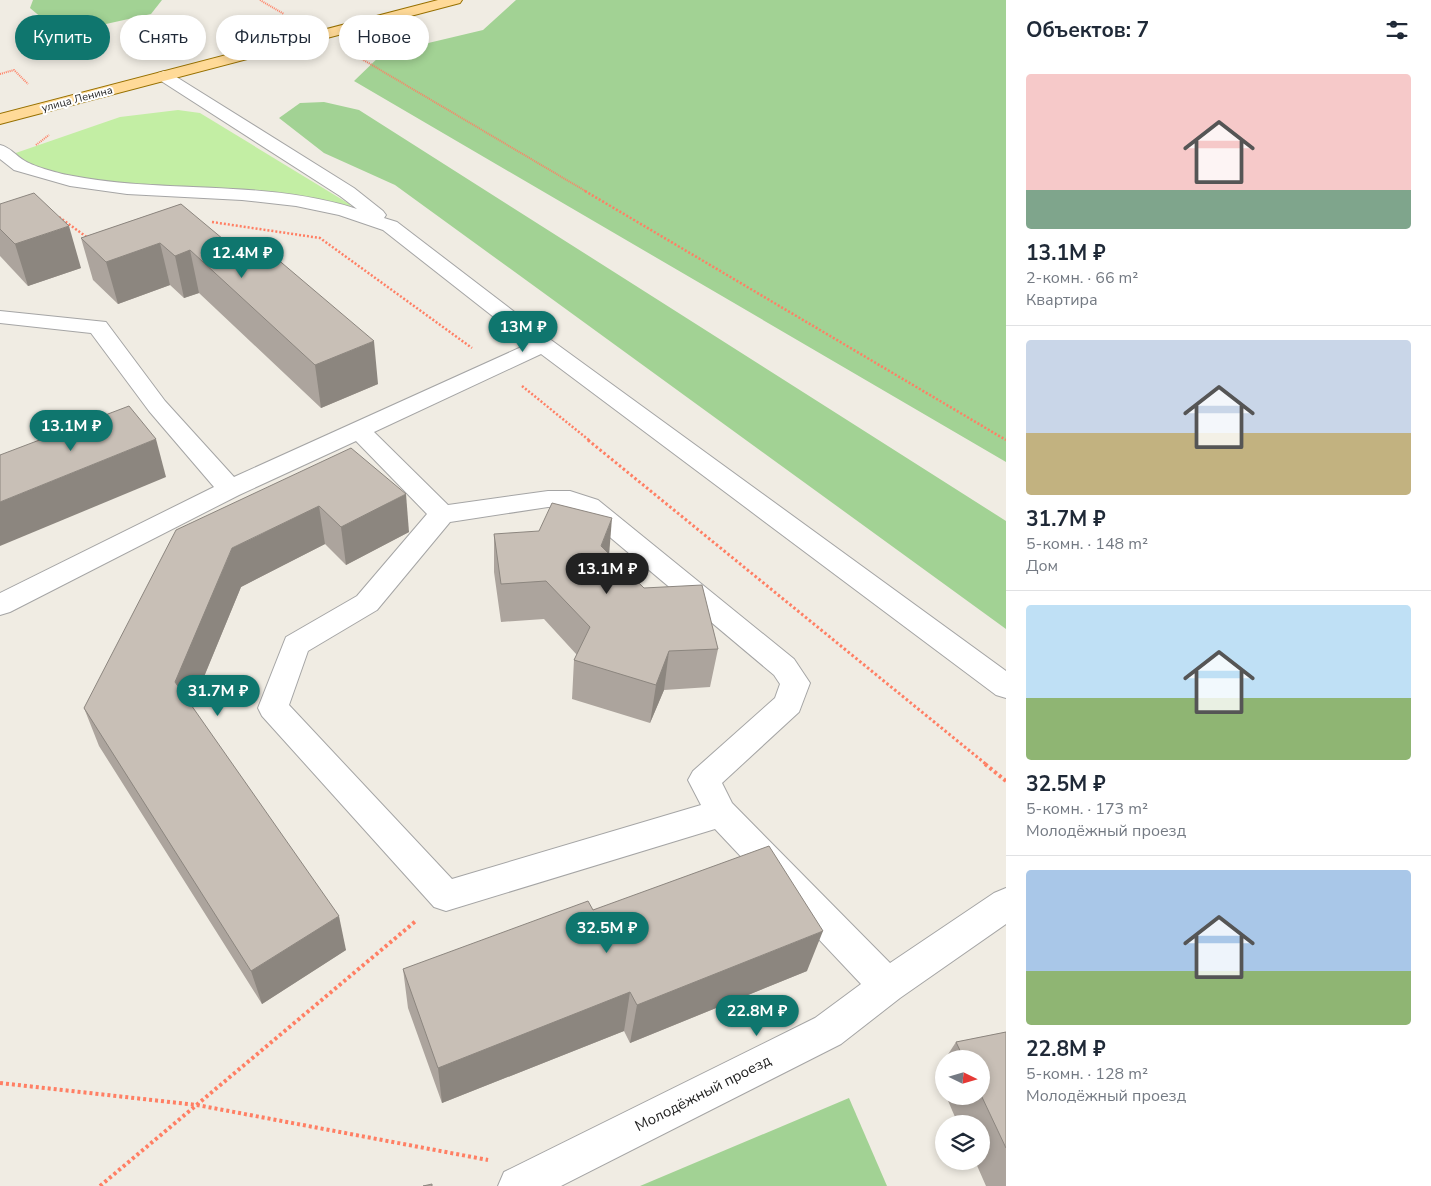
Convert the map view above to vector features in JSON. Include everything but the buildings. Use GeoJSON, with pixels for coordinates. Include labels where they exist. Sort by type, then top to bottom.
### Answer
{"type":"FeatureCollection","features":[{"type":"Feature","properties":{"kind":"main road","name":"улица Ленина"},"geometry":{"type":"LineString","coordinates":[[0,119],[454,0]]}},
{"type":"Feature","properties":{"kind":"street"},"geometry":{"type":"LineString","coordinates":[[160,77],[347,192],[543,346],[1006,687]]}},
{"type":"Feature","properties":{"kind":"street"},"geometry":{"type":"LineString","coordinates":[[0,150],[20,166],[70,181],[127,188],[242,194],[296,200],[344,211],[390,226]]}},
{"type":"Feature","properties":{"kind":"street"},"geometry":{"type":"LineString","coordinates":[[0,317],[98,326],[147,409],[230,489]]}},
{"type":"Feature","properties":{"kind":"street"},"geometry":{"type":"LineString","coordinates":[[0,605],[230,489],[543,346]]}},
{"type":"Feature","properties":{"kind":"street"},"geometry":{"type":"LineString","coordinates":[[359,430],[442,514]]}},
{"type":"Feature","properties":{"kind":"street"},"geometry":{"type":"LineString","coordinates":[[721,813],[446,896],[273,708],[296,645],[367,603],[442,514],[548,499],[570,499],[589,506],[784,666],[795,683],[788,704],[704,780],[721,813],[887,986]]}},
{"type":"Feature","properties":{"kind":"street","name":"Молодёжный проезд"},"geometry":{"type":"LineString","coordinates":[[533,1178],[828,1031],[887,986],[1006,904]]}},
{"type":"Feature","properties":{"kind":"path"},"geometry":{"type":"LineString","coordinates":[[260,0],[284,14]]}},
{"type":"Feature","properties":{"kind":"path"},"geometry":{"type":"LineString","coordinates":[[363,60],[1006,440]]}},
{"type":"Feature","properties":{"kind":"path"},"geometry":{"type":"LineString","coordinates":[[55,214],[95,243]]}},
{"type":"Feature","properties":{"kind":"path"},"geometry":{"type":"LineString","coordinates":[[208,221],[320,238],[498,366],[1006,781]]}},
{"type":"Feature","properties":{"kind":"path"},"geometry":{"type":"LineString","coordinates":[[100,1186],[446,896]]}},
{"type":"Feature","properties":{"kind":"path"},"geometry":{"type":"LineString","coordinates":[[0,1083],[197,1105],[533,1178]]}},
{"type":"Feature","properties":{"kind":"green space"},"geometry":{"type":"Polygon","coordinates":[[[33,0],[162,0],[151,14],[120,15],[120,21],[110,23],[110,15],[38,15],[30,8],[33,0]]]}},
{"type":"Feature","properties":{"kind":"green space"},"geometry":{"type":"Polygon","coordinates":[[[516,0],[1006,0],[1006,462],[354,81],[376,60],[429,60],[429,43],[483,30],[516,0]]]}},
{"type":"Feature","properties":{"kind":"green space"},"geometry":{"type":"Polygon","coordinates":[[[324,102],[359,110],[1006,521],[1006,629],[395,185],[324,153],[279,118],[300,103],[324,102]]]}},
{"type":"Feature","properties":{"kind":"green space"},"geometry":{"type":"Polygon","coordinates":[[[178,110],[200,113],[351,205],[344,211],[70,181],[7,156],[120,117],[178,110]]]}},
{"type":"Feature","properties":{"kind":"green space"},"geometry":{"type":"Polygon","coordinates":[[[849,1098],[887,1186],[640,1186],[849,1098]]]}}]}
